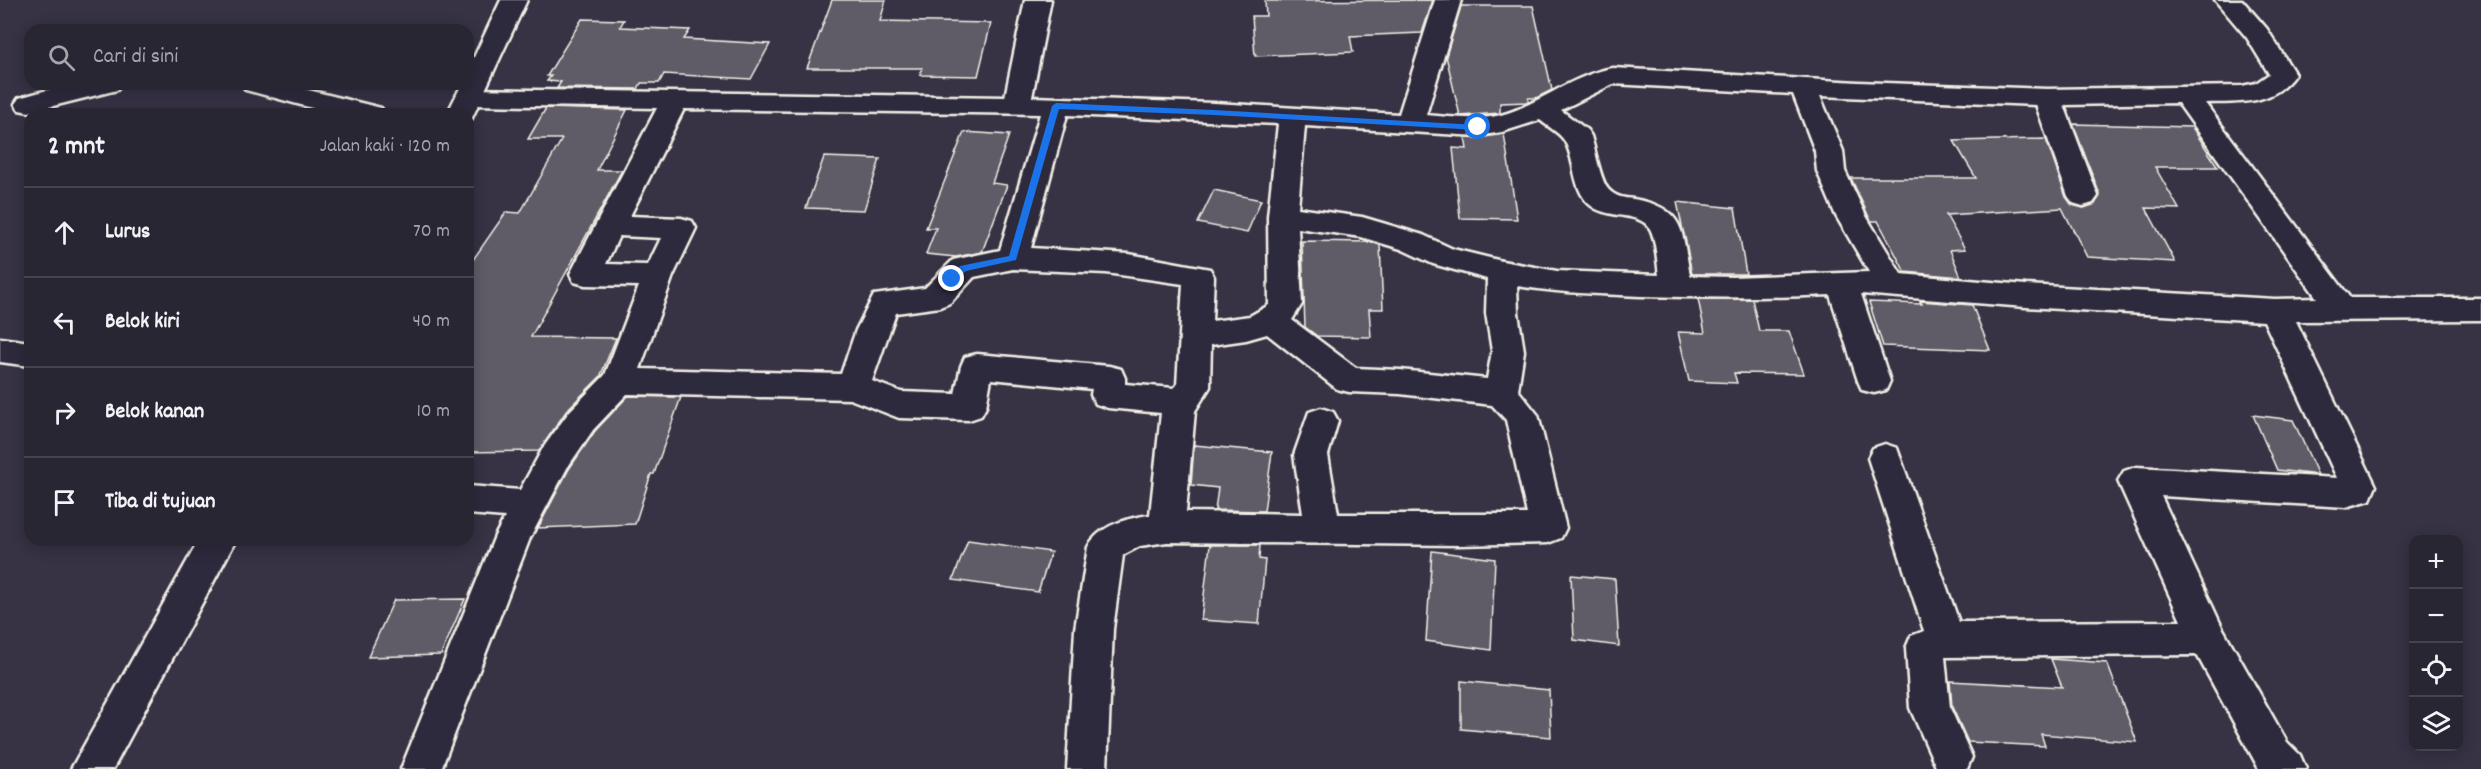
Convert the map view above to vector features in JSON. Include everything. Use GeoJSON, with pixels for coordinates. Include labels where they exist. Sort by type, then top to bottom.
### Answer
{"type":"FeatureCollection","features":[{"type":"Feature","properties":{"kind":"street"},"geometry":{"type":"LineString","coordinates":[[474,86],[514,0]]}},
{"type":"Feature","properties":{"kind":"street"},"geometry":{"type":"LineString","coordinates":[[1017,105],[1038,0]]}},
{"type":"Feature","properties":{"kind":"street"},"geometry":{"type":"LineString","coordinates":[[1410,123],[1448,0]]}},
{"type":"Feature","properties":{"kind":"street"},"geometry":{"type":"LineString","coordinates":[[472,90],[465,105],[675,100],[1017,105],[1495,127],[1542,108],[1598,79],[1613,76],[1803,87],[2047,97],[2242,94],[2266,90],[2277,82],[2282,74],[2258,34],[2228,0]]}},
{"type":"Feature","properties":{"kind":"street"},"geometry":{"type":"LineString","coordinates":[[1803,87],[1828,151],[1831,171],[1851,216],[1891,284]]}},
{"type":"Feature","properties":{"kind":"street"},"geometry":{"type":"LineString","coordinates":[[29,104],[78,90]]}},
{"type":"Feature","properties":{"kind":"street"},"geometry":{"type":"LineString","coordinates":[[275,90],[344,108]]}},
{"type":"Feature","properties":{"kind":"street"},"geometry":{"type":"LineString","coordinates":[[2185,94],[2341,309]]}},
{"type":"Feature","properties":{"kind":"street"},"geometry":{"type":"LineString","coordinates":[[2047,97],[2083,196]]}},
{"type":"Feature","properties":{"kind":"street"},"geometry":{"type":"LineString","coordinates":[[658,276],[585,274],[675,100]]}},
{"type":"Feature","properties":{"kind":"street"},"geometry":{"type":"LineString","coordinates":[[1013,258],[1056,106]]}},
{"type":"Feature","properties":{"kind":"street"},"geometry":{"type":"LineString","coordinates":[[1542,108],[1577,135],[1592,186],[1597,195],[1605,202],[1649,212],[1659,218],[1667,232],[1677,287]]}},
{"type":"Feature","properties":{"kind":"street"},"geometry":{"type":"LineString","coordinates":[[1195,334],[1235,331],[1272,321],[1282,313],[1286,304],[1283,216],[1292,117]]}},
{"type":"Feature","properties":{"kind":"street"},"geometry":{"type":"LineString","coordinates":[[1283,216],[1362,227],[1412,242],[1444,257],[1502,273],[1557,282],[1733,288],[1891,284],[2026,296],[2275,310],[2481,309]]}},
{"type":"Feature","properties":{"kind":"street"},"geometry":{"type":"LineString","coordinates":[[421,769],[513,536],[555,458],[581,421],[619,381],[658,276],[681,228],[611,226]]}},
{"type":"Feature","properties":{"kind":"street"},"geometry":{"type":"LineString","coordinates":[[853,387],[872,330],[885,303],[929,299],[939,295],[963,268],[1013,258],[1047,258],[1163,269],[1199,277],[1193,387],[1178,410],[1167,527]]}},
{"type":"Feature","properties":{"kind":"street"},"geometry":{"type":"LineString","coordinates":[[1501,393],[1508,351],[1502,313],[1502,273]]}},
{"type":"Feature","properties":{"kind":"street"},"geometry":{"type":"LineString","coordinates":[[1842,284],[1874,381]]}},
{"type":"Feature","properties":{"kind":"street"},"geometry":{"type":"LineString","coordinates":[[2275,310],[2358,490],[2346,493],[2136,481],[2208,638],[2272,755],[2286,769]]}},
{"type":"Feature","properties":{"kind":"street"},"geometry":{"type":"LineString","coordinates":[[1087,769],[1094,629],[1106,547],[1133,532],[1167,527],[1459,530],[1548,528],[1521,415],[1501,393],[1400,382],[1349,380],[1272,321]]}},
{"type":"Feature","properties":{"kind":"street"},"geometry":{"type":"LineString","coordinates":[[0,350],[24,353]]}},
{"type":"Feature","properties":{"kind":"street"},"geometry":{"type":"LineString","coordinates":[[619,381],[853,387],[899,405],[969,407],[977,366],[1109,378],[1108,395],[1184,402]]}},
{"type":"Feature","properties":{"kind":"street"},"geometry":{"type":"LineString","coordinates":[[1321,421],[1311,455],[1323,529]]}},
{"type":"Feature","properties":{"kind":"street"},"geometry":{"type":"LineString","coordinates":[[1886,458],[1946,639]]}},
{"type":"Feature","properties":{"kind":"street"},"geometry":{"type":"LineString","coordinates":[[474,500],[530,505]]}},
{"type":"Feature","properties":{"kind":"street"},"geometry":{"type":"LineString","coordinates":[[91,769],[215,546]]}},
{"type":"Feature","properties":{"kind":"street"},"geometry":{"type":"LineString","coordinates":[[1952,757],[1930,708],[1925,648],[1946,639],[2208,638]]}},
{"type":"Feature","properties":{"kind":"building"},"geometry":{"type":"Polygon","coordinates":[[[832,0],[886,0],[880,21],[991,23],[978,76],[920,75],[922,68],[807,68],[832,0]]]}},
{"type":"Feature","properties":{"kind":"building"},"geometry":{"type":"Polygon","coordinates":[[[1433,0],[1422,33],[1350,36],[1353,52],[1255,56],[1252,16],[1266,16],[1265,1],[1433,0]]]}},
{"type":"Feature","properties":{"kind":"building"},"geometry":{"type":"Polygon","coordinates":[[[1461,6],[1533,6],[1552,90],[1536,98],[1528,98],[1528,102],[1500,103],[1500,113],[1460,116],[1446,56],[1461,6]]]}},
{"type":"Feature","properties":{"kind":"building"},"geometry":{"type":"Polygon","coordinates":[[[582,19],[624,20],[620,27],[690,30],[684,39],[770,44],[751,79],[664,74],[659,83],[641,83],[638,89],[557,88],[561,82],[547,81],[551,76],[547,76],[582,19]]]}},
{"type":"Feature","properties":{"kind":"building"},"geometry":{"type":"Polygon","coordinates":[[[546,108],[627,110],[597,170],[622,170],[531,337],[616,338],[600,377],[567,410],[539,451],[474,452],[474,258],[506,212],[520,213],[562,139],[528,139],[546,108]]]}},
{"type":"Feature","properties":{"kind":"building"},"geometry":{"type":"Polygon","coordinates":[[[2073,124],[2192,127],[2218,167],[2155,167],[2179,209],[2146,208],[2175,262],[2087,257],[2062,208],[1946,215],[1965,249],[1950,250],[1961,277],[1905,272],[1878,221],[1871,221],[1851,178],[1976,178],[1954,141],[2046,139],[2066,197],[2072,205],[2084,208],[2095,204],[2100,195],[2073,124]]]}},
{"type":"Feature","properties":{"kind":"building"},"geometry":{"type":"Polygon","coordinates":[[[964,132],[1009,135],[992,183],[1007,185],[982,252],[956,257],[926,254],[936,228],[926,228],[964,132]]]}},
{"type":"Feature","properties":{"kind":"building"},"geometry":{"type":"Polygon","coordinates":[[[1504,134],[1517,219],[1460,218],[1453,148],[1467,149],[1465,137],[1478,138],[1504,134]]]}},
{"type":"Feature","properties":{"kind":"building"},"geometry":{"type":"Polygon","coordinates":[[[824,157],[880,159],[864,210],[806,208],[824,157]]]}},
{"type":"Feature","properties":{"kind":"building"},"geometry":{"type":"Polygon","coordinates":[[[1214,190],[1261,200],[1247,233],[1198,223],[1214,190]]]}},
{"type":"Feature","properties":{"kind":"building"},"geometry":{"type":"Polygon","coordinates":[[[1677,202],[1735,208],[1746,274],[1692,274],[1677,202]]]}},
{"type":"Feature","properties":{"kind":"building"},"geometry":{"type":"Polygon","coordinates":[[[1302,241],[1371,242],[1380,245],[1383,309],[1369,309],[1371,337],[1317,336],[1305,327],[1302,241]]]}},
{"type":"Feature","properties":{"kind":"building"},"geometry":{"type":"Polygon","coordinates":[[[1698,299],[1752,299],[1759,331],[1789,331],[1804,374],[1734,373],[1737,383],[1689,381],[1678,332],[1705,333],[1698,299]]]}},
{"type":"Feature","properties":{"kind":"building"},"geometry":{"type":"Polygon","coordinates":[[[1920,301],[1972,305],[1990,350],[1883,346],[1869,302],[1922,304],[1920,301]]]}},
{"type":"Feature","properties":{"kind":"building"},"geometry":{"type":"Polygon","coordinates":[[[628,396],[681,397],[654,474],[651,474],[635,524],[538,528],[569,469],[595,431],[628,396]]]}},
{"type":"Feature","properties":{"kind":"building"},"geometry":{"type":"Polygon","coordinates":[[[2253,415],[2293,420],[2318,475],[2277,470],[2253,415]]]}},
{"type":"Feature","properties":{"kind":"building"},"geometry":{"type":"Polygon","coordinates":[[[1194,445],[1272,452],[1264,511],[1215,510],[1218,488],[1191,485],[1194,445]]]}},
{"type":"Feature","properties":{"kind":"building"},"geometry":{"type":"Polygon","coordinates":[[[968,540],[1051,552],[1038,592],[953,580],[968,540]]]}},
{"type":"Feature","properties":{"kind":"building"},"geometry":{"type":"Polygon","coordinates":[[[1210,545],[1260,545],[1259,559],[1265,560],[1259,624],[1201,620],[1210,545]]]}},
{"type":"Feature","properties":{"kind":"building"},"geometry":{"type":"Polygon","coordinates":[[[1432,551],[1495,559],[1491,650],[1426,641],[1432,551]]]}},
{"type":"Feature","properties":{"kind":"building"},"geometry":{"type":"Polygon","coordinates":[[[1571,575],[1615,579],[1619,646],[1574,640],[1571,575]]]}},
{"type":"Feature","properties":{"kind":"building"},"geometry":{"type":"Polygon","coordinates":[[[465,599],[441,655],[368,657],[394,600],[465,599]]]}},
{"type":"Feature","properties":{"kind":"building"},"geometry":{"type":"Polygon","coordinates":[[[2051,659],[2107,663],[2137,742],[2041,734],[2045,746],[1968,742],[1952,707],[1950,681],[2062,687],[2051,659]]]}},
{"type":"Feature","properties":{"kind":"building"},"geometry":{"type":"Polygon","coordinates":[[[1461,681],[1549,690],[1551,737],[1461,729],[1461,681]]]}},
{"type":"Feature","properties":{"kind":"route"},"geometry":{"type":"LineString","coordinates":[[952,279],[963,268],[1013,258],[1056,106],[1214,112],[1478,127]]}}]}
